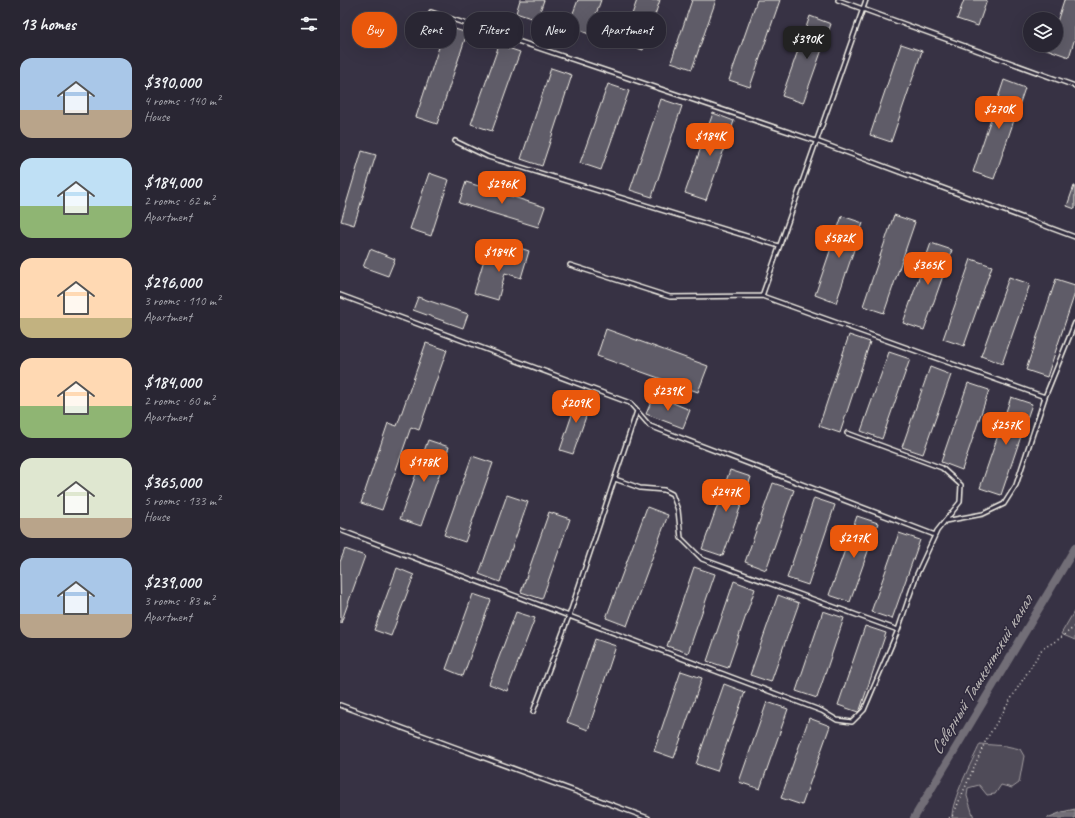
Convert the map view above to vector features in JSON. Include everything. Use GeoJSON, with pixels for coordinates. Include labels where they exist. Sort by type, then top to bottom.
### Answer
{"type":"FeatureCollection","features":[{"type":"Feature","properties":{"kind":"lane"},"geometry":{"type":"LineString","coordinates":[[838,0],[1075,86]]}},
{"type":"Feature","properties":{"kind":"lane"},"geometry":{"type":"LineString","coordinates":[[762,296],[866,0]]}},
{"type":"Feature","properties":{"kind":"lane"},"geometry":{"type":"LineString","coordinates":[[456,20],[816,141],[1075,237]]}},
{"type":"Feature","properties":{"kind":"lane"},"geometry":{"type":"LineString","coordinates":[[455,141],[488,156],[779,246]]}},
{"type":"Feature","properties":{"kind":"lane"},"geometry":{"type":"LineString","coordinates":[[570,265],[670,297],[762,296],[1045,397]]}},
{"type":"Feature","properties":{"kind":"lane"},"geometry":{"type":"LineString","coordinates":[[340,295],[630,403],[650,426],[935,535]]}},
{"type":"Feature","properties":{"kind":"lane"},"geometry":{"type":"LineString","coordinates":[[945,521],[983,514],[1004,504],[1016,485],[1045,397],[1075,323]]}},
{"type":"Feature","properties":{"kind":"lane"},"geometry":{"type":"LineString","coordinates":[[533,712],[569,616],[637,411]]}},
{"type":"Feature","properties":{"kind":"lane"},"geometry":{"type":"LineString","coordinates":[[340,530],[822,711],[837,720],[852,722],[864,710],[898,630],[917,574],[935,535],[960,502],[961,485],[942,468],[847,433]]}},
{"type":"Feature","properties":{"kind":"lane"},"geometry":{"type":"LineString","coordinates":[[614,479],[640,488],[664,490],[672,494],[678,510],[681,538],[702,559],[898,630]]}},
{"type":"Feature","properties":{"kind":"lane"},"geometry":{"type":"LineString","coordinates":[[340,705],[648,818]]}},
{"type":"Feature","properties":{"kind":"path"},"geometry":{"type":"LineString","coordinates":[[949,818],[953,815],[986,740],[1042,649],[1059,639],[1073,628],[1075,624]]}},
{"type":"Feature","properties":{"kind":"shaded area"},"geometry":{"type":"Polygon","coordinates":[[[1075,610],[1075,640],[1061,634],[1075,610]]]}},
{"type":"Feature","properties":{"kind":"shaded area"},"geometry":{"type":"Polygon","coordinates":[[[980,744],[1006,746],[1020,749],[1024,756],[1019,783],[1012,788],[1001,785],[995,794],[987,795],[979,785],[968,788],[967,796],[974,818],[952,818],[958,791],[980,744]]]}},
{"type":"Feature","properties":{"kind":"shaded area"},"geometry":{"type":"Polygon","coordinates":[[[1075,809],[1075,818],[1047,818],[1062,812],[1075,809]]]}},
{"type":"Feature","properties":{"kind":"building"},"geometry":{"type":"Polygon","coordinates":[[[520,0],[544,0],[540,12],[531,12],[531,18],[523,15],[523,12],[516,12],[520,0]]]}},
{"type":"Feature","properties":{"kind":"building"},"geometry":{"type":"Polygon","coordinates":[[[578,0],[601,0],[597,12],[587,12],[587,33],[579,30],[579,12],[573,12],[578,0]]]}},
{"type":"Feature","properties":{"kind":"building"},"geometry":{"type":"Polygon","coordinates":[[[637,0],[660,0],[656,12],[633,12],[637,0]]]}},
{"type":"Feature","properties":{"kind":"building"},"geometry":{"type":"Polygon","coordinates":[[[692,0],[716,0],[692,69],[671,62],[692,0]]]}},
{"type":"Feature","properties":{"kind":"building"},"geometry":{"type":"Polygon","coordinates":[[[757,0],[780,0],[750,87],[729,80],[757,0]]]}},
{"type":"Feature","properties":{"kind":"building"},"geometry":{"type":"Polygon","coordinates":[[[964,0],[987,0],[978,26],[957,19],[964,0]]]}},
{"type":"Feature","properties":{"kind":"building"},"geometry":{"type":"Polygon","coordinates":[[[1064,0],[1075,0],[1075,38],[1069,57],[1055,52],[1063,52],[1063,12],[1060,12],[1064,0]]]}},
{"type":"Feature","properties":{"kind":"building"},"geometry":{"type":"Polygon","coordinates":[[[810,16],[831,24],[803,103],[782,96],[810,16]]]}},
{"type":"Feature","properties":{"kind":"building"},"geometry":{"type":"Polygon","coordinates":[[[456,29],[464,32],[464,42],[437,124],[416,117],[439,48],[456,48],[456,29]]]}},
{"type":"Feature","properties":{"kind":"building"},"geometry":{"type":"Polygon","coordinates":[[[901,44],[922,51],[891,142],[870,135],[901,44]]]}},
{"type":"Feature","properties":{"kind":"building"},"geometry":{"type":"Polygon","coordinates":[[[498,48],[508,48],[520,52],[492,131],[471,124],[498,48]]]}},
{"type":"Feature","properties":{"kind":"building"},"geometry":{"type":"Polygon","coordinates":[[[551,68],[572,75],[542,166],[521,159],[551,68]]]}},
{"type":"Feature","properties":{"kind":"building"},"geometry":{"type":"Polygon","coordinates":[[[1004,80],[1025,88],[994,179],[973,172],[1004,80]]]}},
{"type":"Feature","properties":{"kind":"building"},"geometry":{"type":"Polygon","coordinates":[[[608,84],[629,91],[601,170],[580,163],[608,84]]]}},
{"type":"Feature","properties":{"kind":"building"},"geometry":{"type":"Polygon","coordinates":[[[661,99],[682,106],[652,197],[630,190],[661,99]]]}},
{"type":"Feature","properties":{"kind":"building"},"geometry":{"type":"Polygon","coordinates":[[[713,113],[734,121],[706,200],[685,193],[713,113]]]}},
{"type":"Feature","properties":{"kind":"building"},"geometry":{"type":"Polygon","coordinates":[[[362,151],[376,155],[354,225],[341,221],[362,151]]]}},
{"type":"Feature","properties":{"kind":"building"},"geometry":{"type":"Polygon","coordinates":[[[429,173],[449,180],[431,236],[410,229],[429,173]]]}},
{"type":"Feature","properties":{"kind":"building"},"geometry":{"type":"Polygon","coordinates":[[[466,182],[545,207],[538,227],[459,203],[466,182]]]}},
{"type":"Feature","properties":{"kind":"building"},"geometry":{"type":"Polygon","coordinates":[[[1075,186],[1075,209],[1067,206],[1075,186]]]}},
{"type":"Feature","properties":{"kind":"building"},"geometry":{"type":"Polygon","coordinates":[[[894,215],[915,222],[884,313],[863,306],[894,215]]]}},
{"type":"Feature","properties":{"kind":"building"},"geometry":{"type":"Polygon","coordinates":[[[842,216],[863,223],[836,303],[815,295],[842,216]]]}},
{"type":"Feature","properties":{"kind":"building"},"geometry":{"type":"Polygon","coordinates":[[[931,243],[952,250],[924,330],[903,323],[931,243]]]}},
{"type":"Feature","properties":{"kind":"building"},"geometry":{"type":"Polygon","coordinates":[[[520,248],[529,251],[521,278],[505,273],[498,300],[474,293],[486,253],[516,262],[520,248]]]}},
{"type":"Feature","properties":{"kind":"building"},"geometry":{"type":"Polygon","coordinates":[[[370,249],[395,259],[388,276],[363,267],[370,249]]]}},
{"type":"Feature","properties":{"kind":"building"},"geometry":{"type":"Polygon","coordinates":[[[971,259],[992,266],[964,346],[943,339],[971,259]]]}},
{"type":"Feature","properties":{"kind":"building"},"geometry":{"type":"Polygon","coordinates":[[[1009,277],[1030,284],[1002,364],[981,356],[1009,277]]]}},
{"type":"Feature","properties":{"kind":"building"},"geometry":{"type":"Polygon","coordinates":[[[1056,279],[1075,285],[1075,293],[1047,377],[1026,370],[1056,279]]]}},
{"type":"Feature","properties":{"kind":"building"},"geometry":{"type":"Polygon","coordinates":[[[418,297],[468,314],[463,328],[413,310],[418,297]]]}},
{"type":"Feature","properties":{"kind":"building"},"geometry":{"type":"Polygon","coordinates":[[[606,329],[708,366],[698,392],[597,356],[606,329]]]}},
{"type":"Feature","properties":{"kind":"building"},"geometry":{"type":"Polygon","coordinates":[[[849,335],[870,342],[840,433],[819,426],[849,335]]]}},
{"type":"Feature","properties":{"kind":"building"},"geometry":{"type":"Polygon","coordinates":[[[426,343],[447,350],[419,430],[411,427],[382,510],[361,503],[388,423],[397,426],[426,343]]]}},
{"type":"Feature","properties":{"kind":"building"},"geometry":{"type":"Polygon","coordinates":[[[889,352],[910,359],[882,439],[861,431],[889,352]]]}},
{"type":"Feature","properties":{"kind":"building"},"geometry":{"type":"Polygon","coordinates":[[[930,367],[951,375],[923,454],[902,447],[930,367]]]}},
{"type":"Feature","properties":{"kind":"building"},"geometry":{"type":"Polygon","coordinates":[[[968,383],[989,390],[962,470],[941,462],[968,383]]]}},
{"type":"Feature","properties":{"kind":"building"},"geometry":{"type":"Polygon","coordinates":[[[579,394],[592,399],[573,454],[560,450],[579,394]]]}},
{"type":"Feature","properties":{"kind":"building"},"geometry":{"type":"Polygon","coordinates":[[[654,395],[690,410],[683,428],[646,414],[654,395]]]}},
{"type":"Feature","properties":{"kind":"building"},"geometry":{"type":"Polygon","coordinates":[[[1011,397],[1032,404],[1001,495],[980,488],[1011,397]]]}},
{"type":"Feature","properties":{"kind":"building"},"geometry":{"type":"Polygon","coordinates":[[[428,440],[449,447],[421,526],[400,519],[428,440]]]}},
{"type":"Feature","properties":{"kind":"building"},"geometry":{"type":"Polygon","coordinates":[[[472,456],[493,463],[465,542],[444,535],[472,456]]]}},
{"type":"Feature","properties":{"kind":"building"},"geometry":{"type":"Polygon","coordinates":[[[730,470],[751,477],[723,556],[702,549],[730,470]]]}},
{"type":"Feature","properties":{"kind":"building"},"geometry":{"type":"Polygon","coordinates":[[[773,483],[794,490],[766,570],[745,562],[773,483]]]}},
{"type":"Feature","properties":{"kind":"building"},"geometry":{"type":"Polygon","coordinates":[[[507,495],[528,502],[500,582],[479,574],[507,495]]]}},
{"type":"Feature","properties":{"kind":"building"},"geometry":{"type":"Polygon","coordinates":[[[814,498],[835,505],[808,585],[787,578],[814,498]]]}},
{"type":"Feature","properties":{"kind":"building"},"geometry":{"type":"Polygon","coordinates":[[[647,507],[668,515],[627,626],[606,618],[647,507]]]}},
{"type":"Feature","properties":{"kind":"building"},"geometry":{"type":"Polygon","coordinates":[[[549,512],[570,519],[542,599],[521,592],[549,512]]]}},
{"type":"Feature","properties":{"kind":"building"},"geometry":{"type":"Polygon","coordinates":[[[857,516],[878,523],[850,602],[829,595],[857,516]]]}},
{"type":"Feature","properties":{"kind":"building"},"geometry":{"type":"Polygon","coordinates":[[[899,533],[920,540],[892,619],[871,612],[899,533]]]}},
{"type":"Feature","properties":{"kind":"building"},"geometry":{"type":"Polygon","coordinates":[[[345,549],[365,556],[341,623],[340,562],[345,549]]]}},
{"type":"Feature","properties":{"kind":"building"},"geometry":{"type":"Polygon","coordinates":[[[694,567],[715,574],[688,653],[667,646],[694,567]]]}},
{"type":"Feature","properties":{"kind":"building"},"geometry":{"type":"Polygon","coordinates":[[[397,568],[414,575],[391,636],[374,630],[397,568]]]}},
{"type":"Feature","properties":{"kind":"building"},"geometry":{"type":"Polygon","coordinates":[[[734,581],[755,589],[728,668],[707,661],[734,581]]]}},
{"type":"Feature","properties":{"kind":"building"},"geometry":{"type":"Polygon","coordinates":[[[473,594],[491,600],[463,676],[446,669],[473,594]]]}},
{"type":"Feature","properties":{"kind":"building"},"geometry":{"type":"Polygon","coordinates":[[[778,595],[799,603],[771,682],[750,675],[778,595]]]}},
{"type":"Feature","properties":{"kind":"building"},"geometry":{"type":"Polygon","coordinates":[[[823,611],[844,618],[817,698],[796,691],[823,611]]]}},
{"type":"Feature","properties":{"kind":"building"},"geometry":{"type":"Polygon","coordinates":[[[516,612],[535,618],[507,691],[489,684],[516,612]]]}},
{"type":"Feature","properties":{"kind":"building"},"geometry":{"type":"Polygon","coordinates":[[[865,626],[886,633],[860,710],[858,712],[838,705],[865,626]]]}},
{"type":"Feature","properties":{"kind":"building"},"geometry":{"type":"Polygon","coordinates":[[[595,639],[616,646],[588,730],[567,722],[595,639]]]}},
{"type":"Feature","properties":{"kind":"building"},"geometry":{"type":"Polygon","coordinates":[[[681,671],[702,678],[674,758],[654,751],[681,671]]]}},
{"type":"Feature","properties":{"kind":"building"},"geometry":{"type":"Polygon","coordinates":[[[724,684],[745,692],[717,771],[696,764],[724,684]]]}},
{"type":"Feature","properties":{"kind":"building"},"geometry":{"type":"Polygon","coordinates":[[[767,702],[788,709],[760,789],[739,782],[767,702]]]}},
{"type":"Feature","properties":{"kind":"building"},"geometry":{"type":"Polygon","coordinates":[[[809,718],[830,726],[802,805],[781,798],[809,718]]]}},
{"type":"Feature","properties":{"kind":"waterway","name":"Северный Ташкентский канал"},"geometry":{"type":"LineString","coordinates":[[914,818],[1075,548]]}}]}
